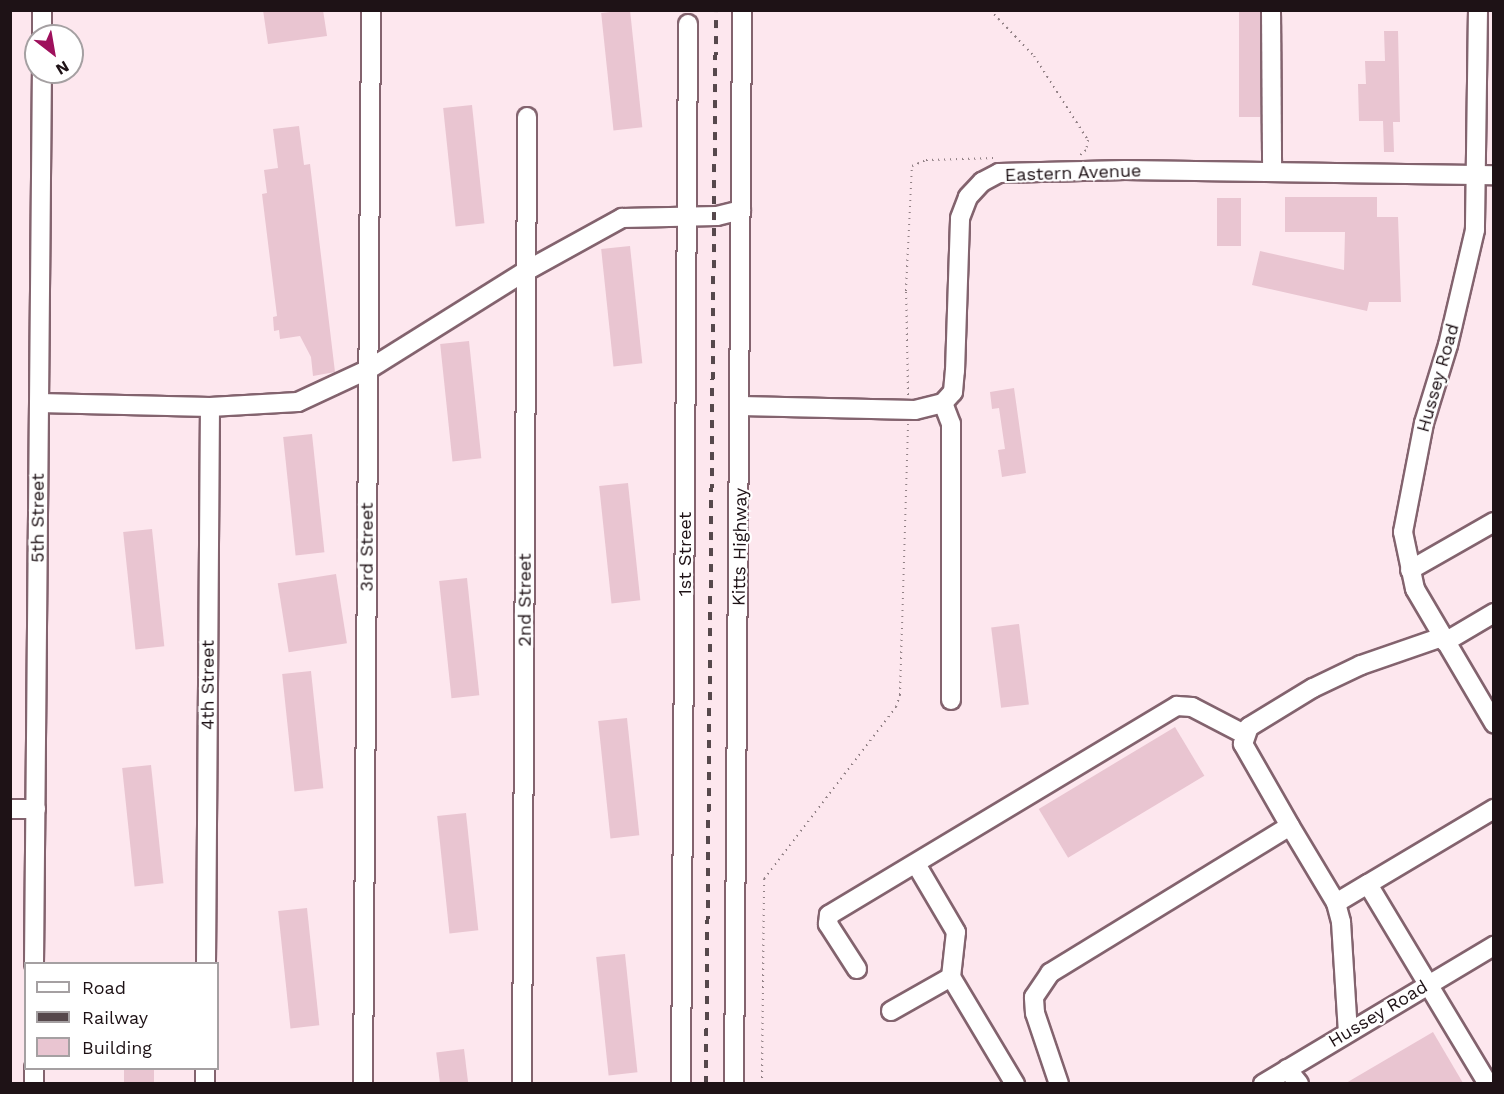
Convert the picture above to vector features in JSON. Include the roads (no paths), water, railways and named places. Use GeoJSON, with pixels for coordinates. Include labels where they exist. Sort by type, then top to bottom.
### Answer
{"type":"FeatureCollection","features":[{"type":"Feature","properties":{"kind":"street","name":"3rd Street"},"geometry":{"type":"LineString","coordinates":[[363,1083],[371,10]]}},
{"type":"Feature","properties":{"kind":"street","name":"Kitts Highway"},"geometry":{"type":"LineString","coordinates":[[734,1083],[741,406],[742,10]]}},
{"type":"Feature","properties":{"kind":"street"},"geometry":{"type":"LineString","coordinates":[[1270,10],[1272,172]]}},
{"type":"Feature","properties":{"kind":"street","name":"Hussey Road"},"geometry":{"type":"LineString","coordinates":[[1478,10],[1485,175],[1467,268],[1424,423],[1404,516],[1403,532],[1415,589],[1494,723]]}},
{"type":"Feature","properties":{"kind":"street","name":"1st Street"},"geometry":{"type":"LineString","coordinates":[[681,1083],[688,24]]}},
{"type":"Feature","properties":{"kind":"street","name":"5th Street"},"geometry":{"type":"LineString","coordinates":[[34,962],[42,84]]}},
{"type":"Feature","properties":{"kind":"street","name":"2nd Street"},"geometry":{"type":"LineString","coordinates":[[522,1083],[527,117]]}},
{"type":"Feature","properties":{"kind":"street","name":"Eastern Avenue"},"geometry":{"type":"LineString","coordinates":[[943,404],[953,392],[955,371],[960,218],[968,197],[982,182],[999,174],[1020,171],[1485,175]]}},
{"type":"Feature","properties":{"kind":"street"},"geometry":{"type":"LineString","coordinates":[[39,403],[210,407],[298,402],[369,369],[526,271],[622,218],[688,214],[717,216],[741,210]]}},
{"type":"Feature","properties":{"kind":"street"},"geometry":{"type":"LineString","coordinates":[[741,406],[909,410],[931,409],[943,404],[951,424],[951,700]]}},
{"type":"Feature","properties":{"kind":"street","name":"4th Street"},"geometry":{"type":"LineString","coordinates":[[206,962],[210,407]]}},
{"type":"Feature","properties":{"kind":"street"},"geometry":{"type":"LineString","coordinates":[[1410,570],[1494,522]]}},
{"type":"Feature","properties":{"kind":"street"},"geometry":{"type":"LineString","coordinates":[[1348,1032],[1341,922],[1336,903],[1246,752],[1244,734],[1256,720],[1313,688],[1393,652],[1443,640],[1494,613]]}},
{"type":"Feature","properties":{"kind":"street"},"geometry":{"type":"LineString","coordinates":[[857,969],[828,924],[829,915],[1177,706],[1192,707],[1244,734]]}},
{"type":"Feature","properties":{"kind":"street"},"geometry":{"type":"LineString","coordinates":[[10,809],[36,809]]}},
{"type":"Feature","properties":{"kind":"street"},"geometry":{"type":"LineString","coordinates":[[1336,903],[1494,809]]}},
{"type":"Feature","properties":{"kind":"street"},"geometry":{"type":"LineString","coordinates":[[1055,1082],[1034,1005],[1040,985],[1050,973],[1290,826]]}},
{"type":"Feature","properties":{"kind":"street"},"geometry":{"type":"LineString","coordinates":[[916,864],[957,932],[951,977],[1015,1083]]}},
{"type":"Feature","properties":{"kind":"street"},"geometry":{"type":"LineString","coordinates":[[1368,884],[1426,984],[1488,1083]]}},
{"type":"Feature","properties":{"kind":"street","name":"Hussey Road"},"geometry":{"type":"LineString","coordinates":[[1263,1083],[1426,984],[1494,946]]}},
{"type":"Feature","properties":{"kind":"street"},"geometry":{"type":"LineString","coordinates":[[891,1011],[951,977]]}},
{"type":"Feature","properties":{"kind":"street"},"geometry":{"type":"LineString","coordinates":[[1287,1069],[1299,1083]]}},
{"type":"Feature","properties":{"kind":"railway"},"geometry":{"type":"LineString","coordinates":[[706,1084],[716,10]]}}]}
